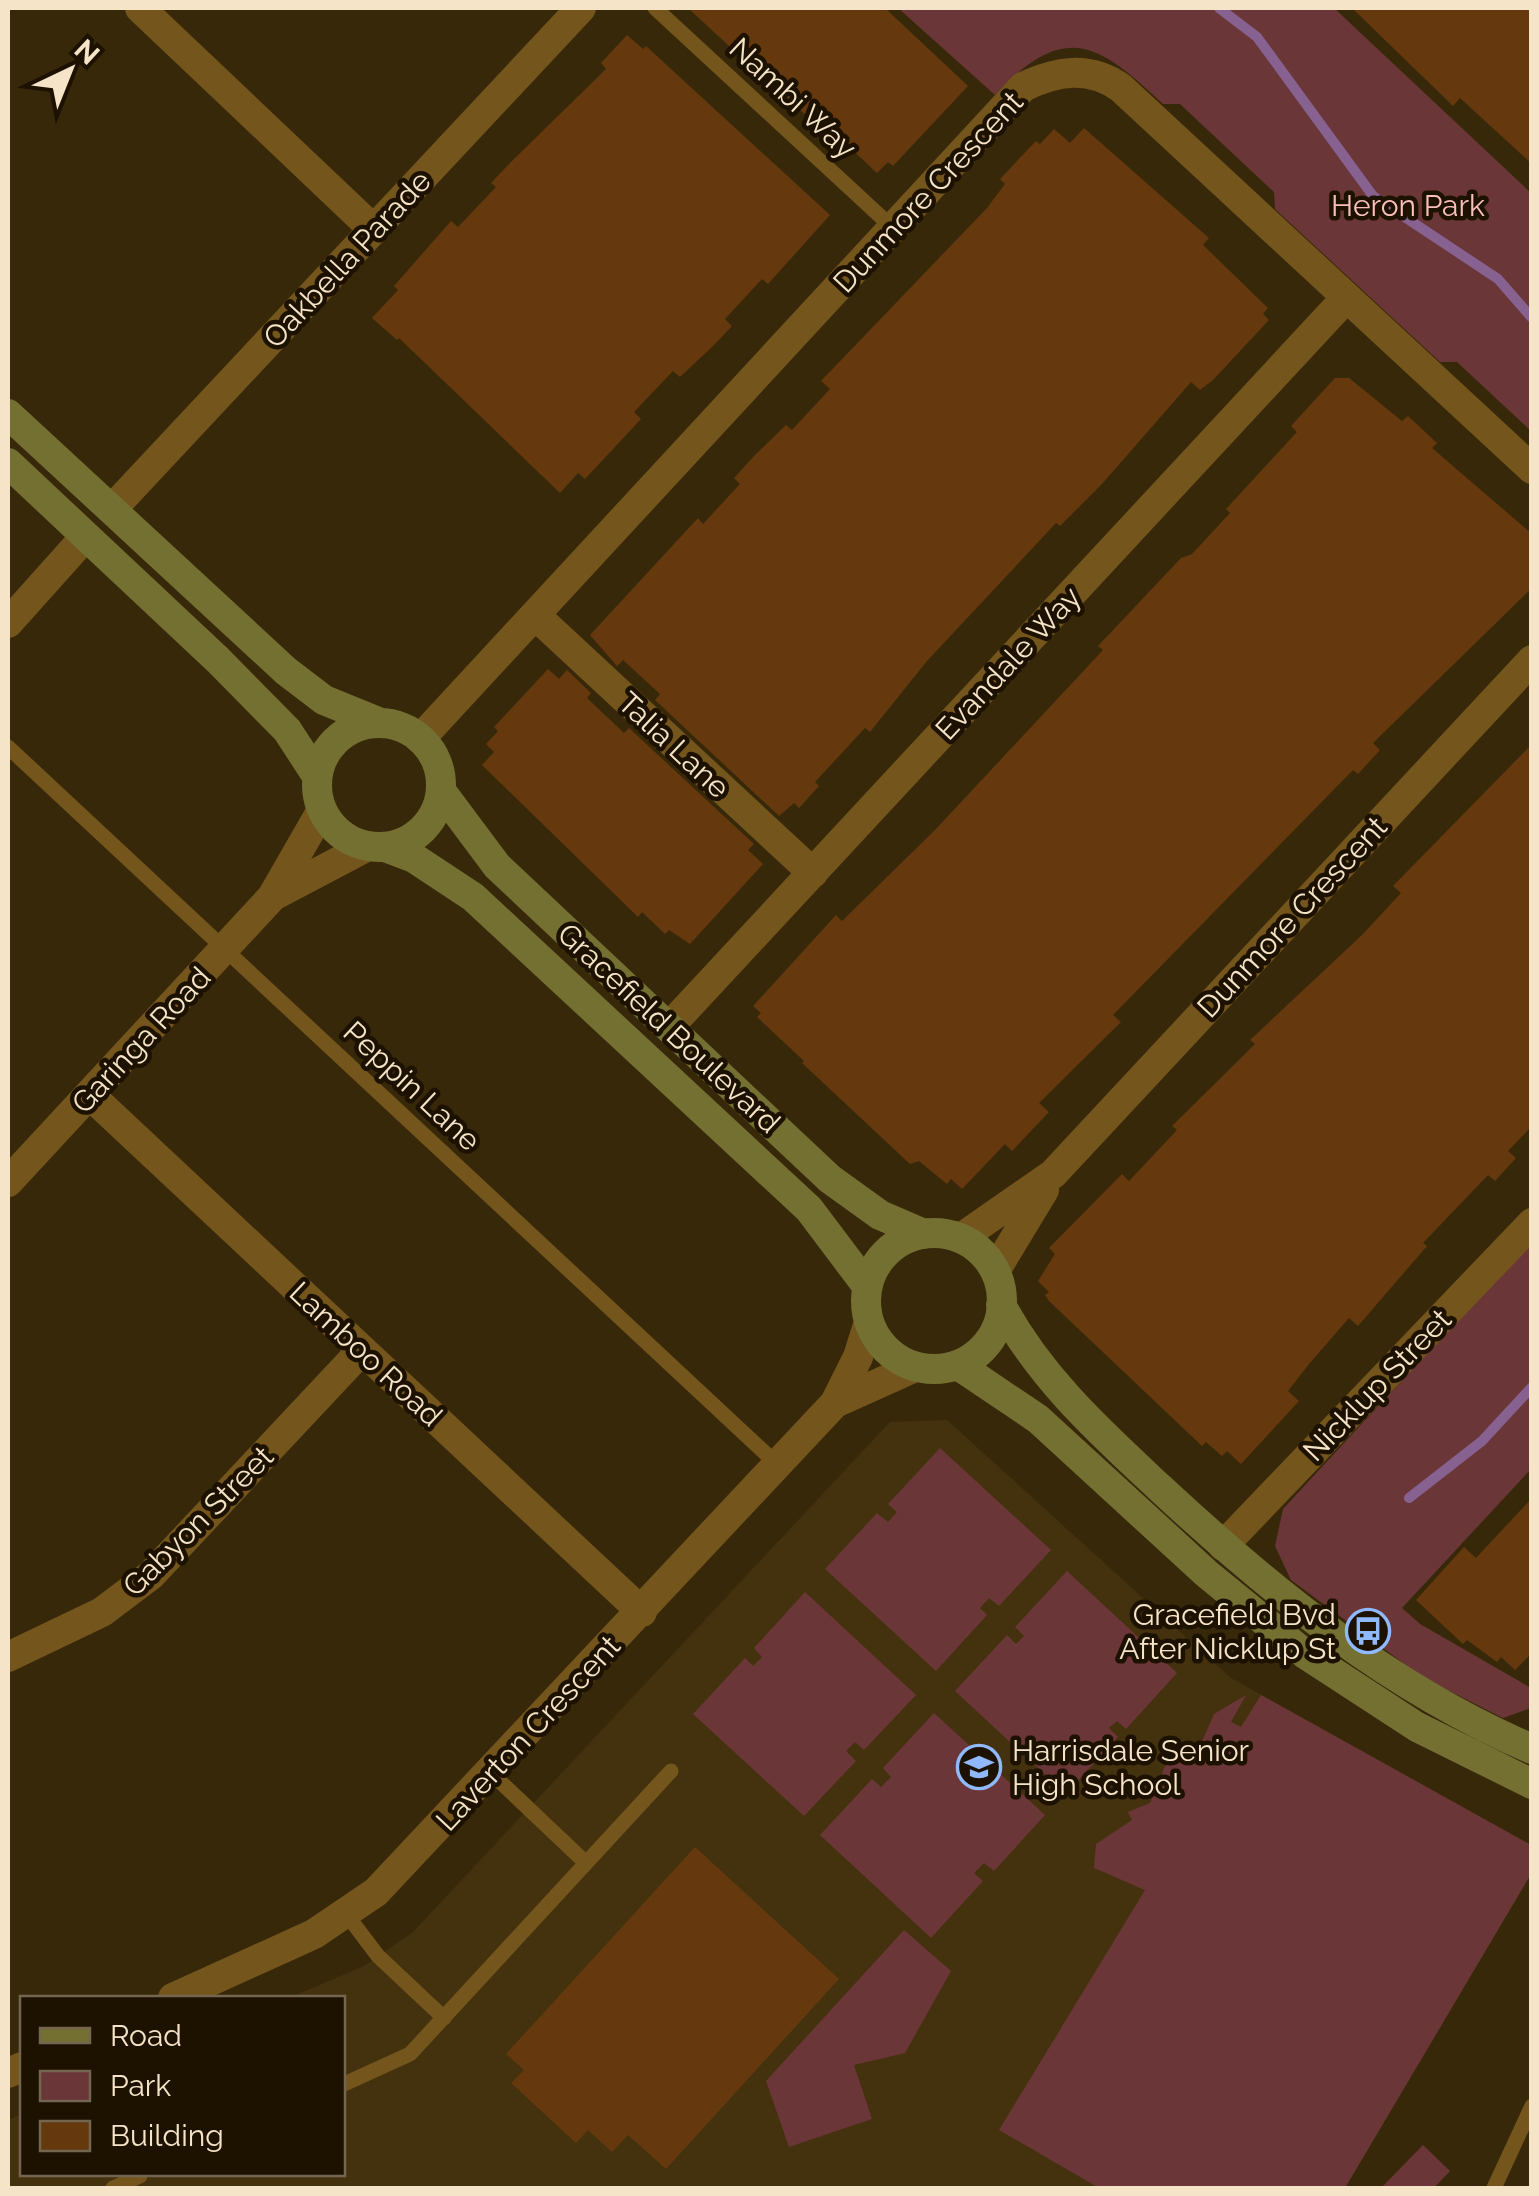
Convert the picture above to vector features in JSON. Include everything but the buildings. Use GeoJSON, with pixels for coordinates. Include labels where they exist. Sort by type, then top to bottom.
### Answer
{"type":"FeatureCollection","features":[{"type":"Feature","properties":{"kind":"street"},"geometry":{"type":"LineString","coordinates":[[140,8],[374,230]]}},
{"type":"Feature","properties":{"kind":"street","name":"Oakbella Parade"},"geometry":{"type":"LineString","coordinates":[[112,509],[581,8]]}},
{"type":"Feature","properties":{"kind":"street","name":"Dunmore Crescent"},"geometry":{"type":"LineString","coordinates":[[420,739],[1023,88],[1046,76],[1090,74],[1121,88],[1532,470]]}},
{"type":"Feature","properties":{"kind":"street","name":"Evandale Way"},"geometry":{"type":"LineString","coordinates":[[669,1028],[1346,298]]}},
{"type":"Feature","properties":{"kind":"street"},"geometry":{"type":"LineString","coordinates":[[8,414],[244,632],[324,700],[408,730],[420,739],[433,754],[441,791],[435,812],[423,829],[406,841],[377,846],[334,827],[322,810],[317,776],[287,730],[8,463]]}},
{"type":"Feature","properties":{"kind":"street"},"geometry":{"type":"LineString","coordinates":[[8,623],[85,537]]}},
{"type":"Feature","properties":{"kind":"street","name":"Talia Lane"},"geometry":{"type":"LineString","coordinates":[[536,616],[813,874]]}},
{"type":"Feature","properties":{"kind":"street"},"geometry":{"type":"LineString","coordinates":[[218,660],[244,632]]}},
{"type":"Feature","properties":{"kind":"street","name":"Dunmore Crescent"},"geometry":{"type":"LineString","coordinates":[[961,1238],[989,1224],[1053,1174],[1530,664]]}},
{"type":"Feature","properties":{"kind":"street"},"geometry":{"type":"LineString","coordinates":[[317,776],[328,748],[342,734],[378,722]]}},
{"type":"Feature","properties":{"kind":"street","name":"Gracefield Boulevard"},"geometry":{"type":"LineString","coordinates":[[441,791],[497,866],[854,1199],[924,1234]]}},
{"type":"Feature","properties":{"kind":"street","name":"Garinga Road"},"geometry":{"type":"LineString","coordinates":[[8,1182],[272,896],[322,810]]}},
{"type":"Feature","properties":{"kind":"street","name":"Gracefield Boulevard"},"geometry":{"type":"LineString","coordinates":[[377,846],[414,858],[473,898],[809,1209],[829,1230],[867,1286]]}},
{"type":"Feature","properties":{"kind":"street","name":"Garinga Road"},"geometry":{"type":"LineString","coordinates":[[272,896],[377,846]]}},
{"type":"Feature","properties":{"kind":"street","name":"Lamboo Road"},"geometry":{"type":"LineString","coordinates":[[90,1096],[642,1612]]}},
{"type":"Feature","properties":{"kind":"street","name":"Dunmore Crescent"},"geometry":{"type":"LineString","coordinates":[[995,1271],[1053,1174]]}},
{"type":"Feature","properties":{"kind":"street","name":"Nicklup Street"},"geometry":{"type":"LineString","coordinates":[[1223,1546],[1532,1223]]}},
{"type":"Feature","properties":{"kind":"street"},"geometry":{"type":"LineString","coordinates":[[1002,1305],[987,1345],[958,1365],[936,1370],[915,1367],[895,1357],[868,1322],[867,1286],[880,1258],[894,1244],[924,1234],[961,1238],[986,1258],[995,1271],[1002,1305],[1021,1341],[1066,1400],[1223,1546],[1378,1665],[1472,1721],[1532,1748]]}},
{"type":"Feature","properties":{"kind":"street","name":"Laverton Crescent"},"geometry":{"type":"LineString","coordinates":[[177,1996],[347,1915],[376,1892],[491,1774],[834,1404],[858,1357],[868,1322]]}},
{"type":"Feature","properties":{"kind":"street","name":"Gabyon Street"},"geometry":{"type":"LineString","coordinates":[[8,1656],[102,1612],[151,1575],[362,1350]]}},
{"type":"Feature","properties":{"kind":"street"},"geometry":{"type":"LineString","coordinates":[[958,1365],[1038,1419],[1207,1574],[1305,1654],[1417,1727],[1532,1784]]}},
{"type":"Feature","properties":{"kind":"street","name":"Laverton Crescent"},"geometry":{"type":"LineString","coordinates":[[834,1404],[915,1367]]}},
{"type":"Feature","properties":{"kind":"lane","name":"Nambi Way"},"geometry":{"type":"LineString","coordinates":[[655,8],[893,228]]}},
{"type":"Feature","properties":{"kind":"lane","name":"Peppin Lane"},"geometry":{"type":"LineString","coordinates":[[8,747],[778,1466]]}},
{"type":"Feature","properties":{"kind":"lane"},"geometry":{"type":"LineString","coordinates":[[345,2084],[410,2054],[671,1770]]}},
{"type":"Feature","properties":{"kind":"lane"},"geometry":{"type":"LineString","coordinates":[[491,1774],[586,1862]]}},
{"type":"Feature","properties":{"kind":"lane"},"geometry":{"type":"LineString","coordinates":[[347,1915],[378,1956],[444,2018]]}},
{"type":"Feature","properties":{"kind":"lane"},"geometry":{"type":"LineString","coordinates":[[1494,2188],[1528,2125],[1532,2106]]}},
{"type":"Feature","properties":{"kind":"lane"},"geometry":{"type":"LineString","coordinates":[[112,2188],[137,2176]]}},
{"type":"Feature","properties":{"kind":"shaded area","name":"Harrisdale Senior High School"},"geometry":{"type":"Polygon","coordinates":[[[947,1420],[1231,1678],[1531,1845],[1531,1874],[1345,2188],[8,2188],[8,2120],[20,2115],[20,2176],[345,2176],[345,1996],[294,1996],[364,1966],[413,1932],[890,1422],[947,1420]]]}},
{"type":"Feature","properties":{"kind":"green space","name":"Heron Park"},"geometry":{"type":"Polygon","coordinates":[[[898,8],[1334,8],[1531,193],[1531,431],[1457,362],[1440,362],[1275,209],[1274,192],[1180,104],[1163,104],[1119,66],[1081,48],[1042,56],[995,95],[898,8]]]}},
{"type":"Feature","properties":{"kind":"green space"},"geometry":{"type":"Polygon","coordinates":[[[1531,1241],[1531,1469],[1402,1608],[1420,1624],[1531,1688],[1531,1708],[1503,1718],[1422,1677],[1291,1580],[1275,1546],[1283,1509],[1531,1241]]]}},
{"type":"Feature","properties":{"kind":"green space"},"geometry":{"type":"Polygon","coordinates":[[[940,1448],[1051,1550],[999,1606],[989,1598],[980,1608],[987,1615],[936,1671],[825,1569],[877,1513],[888,1522],[897,1512],[888,1504],[940,1448]]]}},
{"type":"Feature","properties":{"kind":"green space"},"geometry":{"type":"Polygon","coordinates":[[[1067,1571],[1177,1673],[1126,1729],[1117,1721],[1109,1728],[1118,1737],[1066,1794],[955,1691],[1007,1635],[1016,1644],[1024,1636],[1015,1627],[1067,1571]]]}},
{"type":"Feature","properties":{"kind":"green space"},"geometry":{"type":"Polygon","coordinates":[[[805,1592],[916,1695],[864,1750],[855,1742],[846,1751],[856,1761],[804,1816],[693,1714],[745,1658],[753,1666],[762,1657],[754,1648],[805,1592]]]}},
{"type":"Feature","properties":{"kind":"green space"},"geometry":{"type":"Polygon","coordinates":[[[1246,1695],[1231,1722],[1241,1727],[1261,1695],[1531,1845],[1531,1874],[1345,2188],[1099,2188],[999,2130],[1145,1890],[1094,1868],[1096,1844],[1132,1820],[1128,1812],[1150,1803],[1165,1766],[1201,1744],[1214,1714],[1246,1695]]]}},
{"type":"Feature","properties":{"kind":"green space"},"geometry":{"type":"Polygon","coordinates":[[[934,1713],[1045,1815],[994,1871],[984,1863],[974,1873],[983,1881],[931,1938],[820,1835],[872,1779],[881,1787],[891,1777],[883,1768],[934,1713]]]}},
{"type":"Feature","properties":{"kind":"green space"},"geometry":{"type":"Polygon","coordinates":[[[904,1930],[951,1971],[905,2053],[854,2065],[872,2119],[789,2147],[766,2081],[904,1930]]]}},
{"type":"Feature","properties":{"kind":"green space"},"geometry":{"type":"Polygon","coordinates":[[[1423,2145],[1450,2171],[1434,2188],[1381,2188],[1423,2145]]]}},
{"type":"Feature","properties":{"kind":"waterway"},"geometry":{"type":"LineString","coordinates":[[1219,8],[1257,37],[1373,196],[1498,279],[1532,318]]}},
{"type":"Feature","properties":{"kind":"waterway"},"geometry":{"type":"LineString","coordinates":[[1409,1498],[1482,1441],[1532,1387]]}},
{"type":"Feature","properties":{"kind":"place","name":"Gracefield Bvd After Nicklup St"},"geometry":{"type":"Point","coordinates":[1368,1631]}},
{"type":"Feature","properties":{"kind":"place","name":"Harrisdale Senior High School"},"geometry":{"type":"Point","coordinates":[979,1767]}}]}
